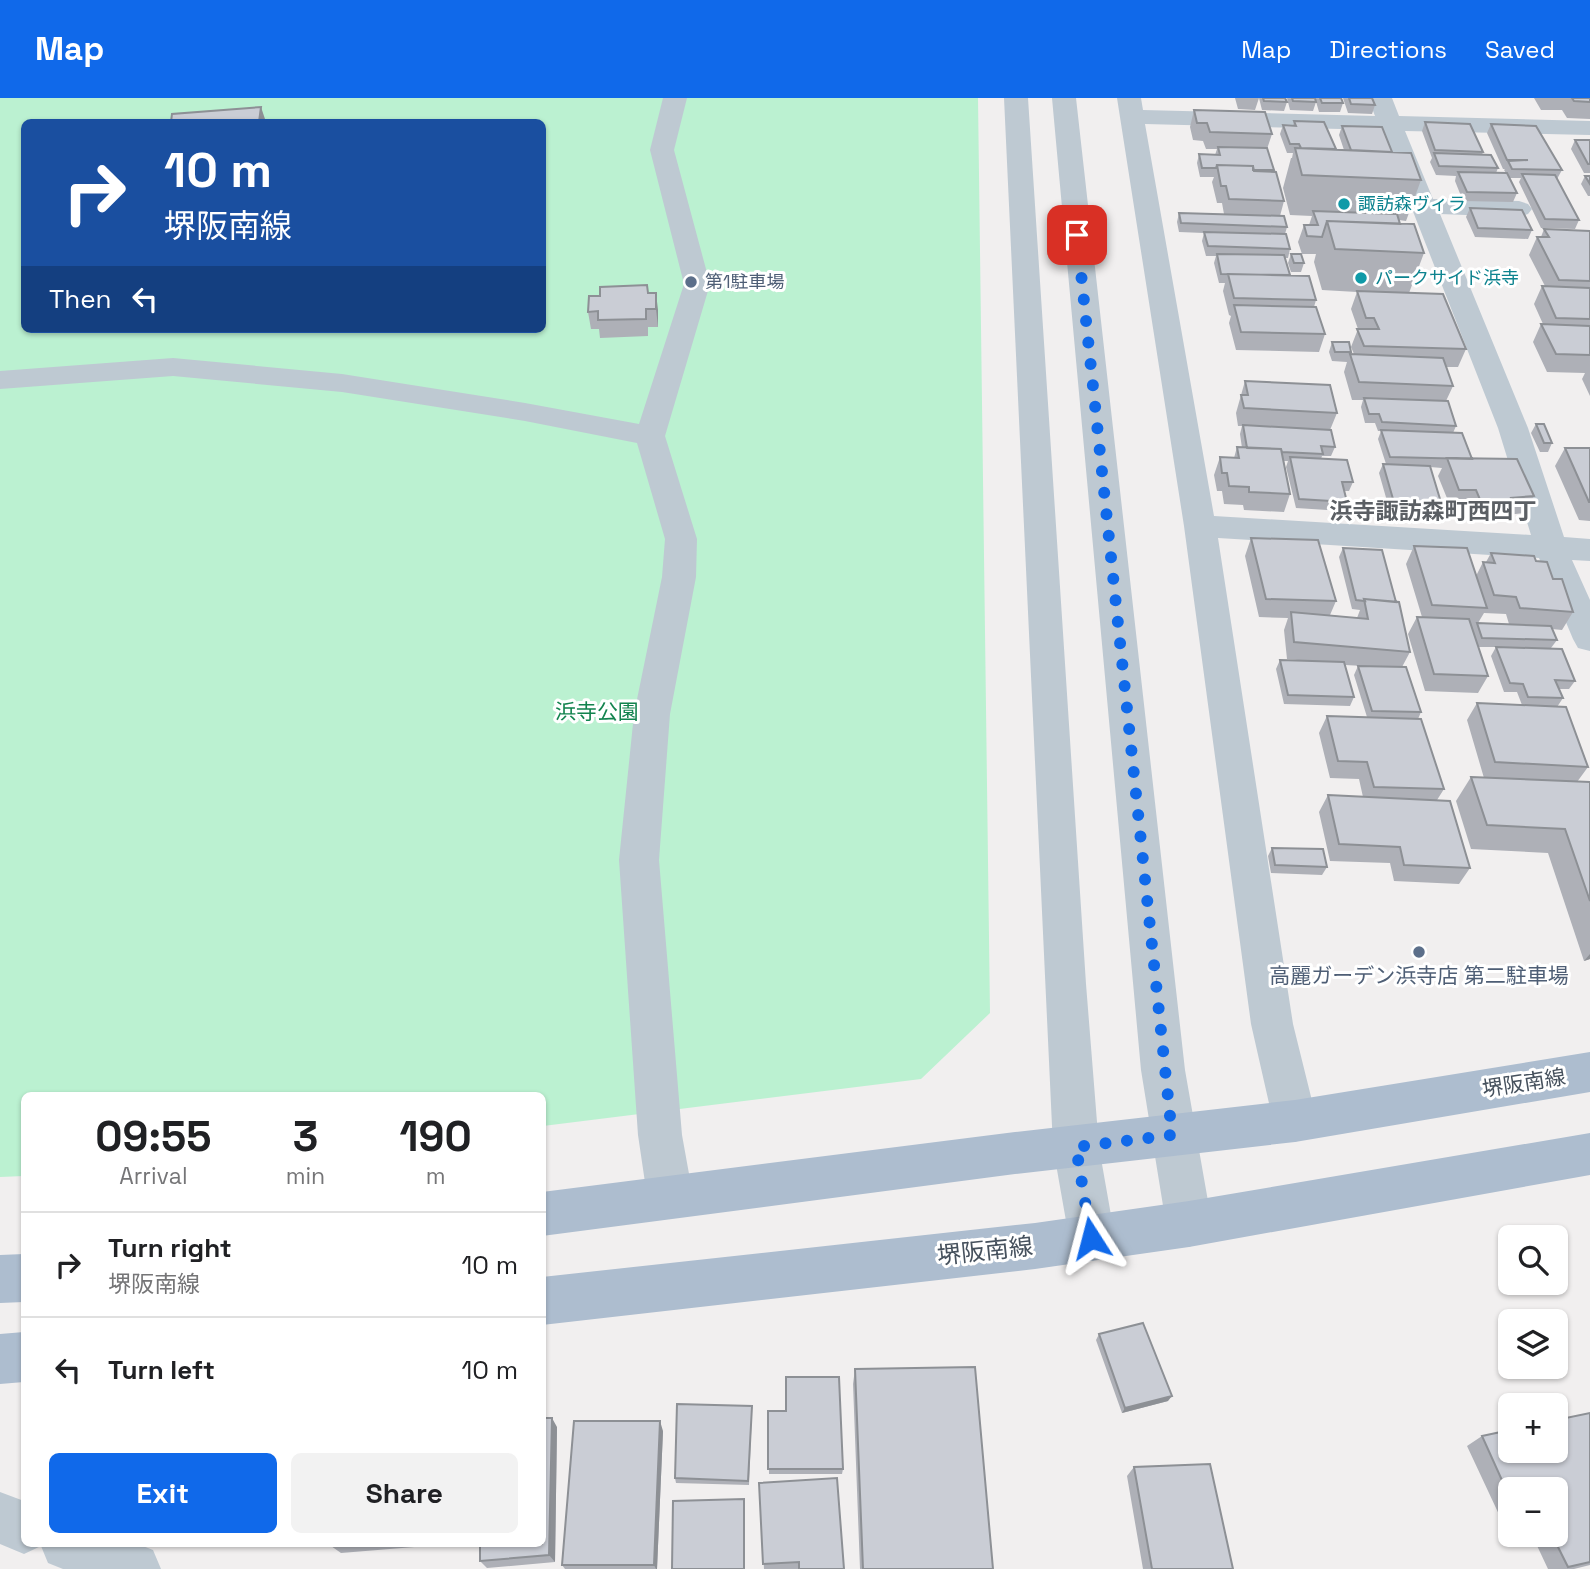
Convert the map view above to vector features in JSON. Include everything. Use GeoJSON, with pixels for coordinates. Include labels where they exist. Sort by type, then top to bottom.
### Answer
{"type":"FeatureCollection","features":[{"type":"Feature","properties":{"kind":"main road","name":"堺阪南線"},"geometry":{"type":"LineString","coordinates":[[546,1213],[670,1196],[1295,1121],[1590,1072]]}},
{"type":"Feature","properties":{"kind":"main road","name":"堺阪南線"},"geometry":{"type":"LineString","coordinates":[[546,1301],[1091,1238],[1189,1224],[1590,1154]]}},
{"type":"Feature","properties":{"kind":"main road"},"geometry":{"type":"LineString","coordinates":[[0,1279],[21,1278]]}},
{"type":"Feature","properties":{"kind":"main road"},"geometry":{"type":"LineString","coordinates":[[0,1359],[21,1357]]}},
{"type":"Feature","properties":{"kind":"street"},"geometry":{"type":"LineString","coordinates":[[670,1196],[660,1135],[639,860],[652,714],[679,577],[681,540],[649,436],[697,285],[662,150],[675,98]]}},
{"type":"Feature","properties":{"kind":"street"},"geometry":{"type":"LineString","coordinates":[[1016,98],[1076,1147],[1091,1238]]}},
{"type":"Feature","properties":{"kind":"street"},"geometry":{"type":"LineString","coordinates":[[1064,98],[1172,1135],[1189,1224]]}},
{"type":"Feature","properties":{"kind":"street"},"geometry":{"type":"LineString","coordinates":[[1295,1121],[1272,1024],[1200,526],[1130,107],[1384,111],[1590,128]]}},
{"type":"Feature","properties":{"kind":"street"},"geometry":{"type":"LineString","coordinates":[[1384,111],[1513,428],[1551,548],[1590,639]]}},
{"type":"Feature","properties":{"kind":"street"},"geometry":{"type":"LineString","coordinates":[[1422,206],[1519,209]]}},
{"type":"Feature","properties":{"kind":"street"},"geometry":{"type":"LineString","coordinates":[[0,380],[173,367],[342,383],[525,412],[649,436]]}},
{"type":"Feature","properties":{"kind":"street"},"geometry":{"type":"LineString","coordinates":[[1200,526],[1590,550]]}},
{"type":"Feature","properties":{"kind":"street"},"geometry":{"type":"LineString","coordinates":[[0,1518],[21,1526]]}},
{"type":"Feature","properties":{"kind":"street"},"geometry":{"type":"LineString","coordinates":[[75,1547],[134,1569]]}},
{"type":"Feature","properties":{"kind":"green space","name":"浜寺公園"},"geometry":{"type":"Polygon","coordinates":[[[0,98],[978,98],[990,1013],[921,1079],[546,1126],[546,1092],[21,1092],[21,1176],[0,1177],[0,98]]]}},
{"type":"Feature","properties":{"kind":"building"},"geometry":{"type":"Polygon","coordinates":[[[1263,98],[1285,98],[1287,102],[1264,101],[1263,98]]]}},
{"type":"Feature","properties":{"kind":"building"},"geometry":{"type":"Polygon","coordinates":[[[1292,98],[1315,98],[1316,102],[1293,101],[1292,98]]]}},
{"type":"Feature","properties":{"kind":"building"},"geometry":{"type":"Polygon","coordinates":[[[1320,98],[1341,98],[1343,103],[1322,103],[1320,98]]]}},
{"type":"Feature","properties":{"kind":"building"},"geometry":{"type":"Polygon","coordinates":[[[1349,98],[1372,98],[1375,105],[1351,104],[1349,98]]]}},
{"type":"Feature","properties":{"kind":"building"},"geometry":{"type":"Polygon","coordinates":[[[1572,98],[1590,98],[1590,102],[1574,101],[1572,98]]]}},
{"type":"Feature","properties":{"kind":"building"},"geometry":{"type":"Polygon","coordinates":[[[261,107],[259,119],[171,119],[172,114],[261,107]]]}},
{"type":"Feature","properties":{"kind":"building"},"geometry":{"type":"Polygon","coordinates":[[[1194,110],[1265,112],[1272,134],[1210,132],[1207,123],[1197,123],[1194,110]]]}},
{"type":"Feature","properties":{"kind":"building"},"geometry":{"type":"Polygon","coordinates":[[[1294,121],[1324,122],[1336,149],[1301,148],[1299,144],[1290,144],[1283,125],[1296,126],[1294,121]]]}},
{"type":"Feature","properties":{"kind":"building"},"geometry":{"type":"Polygon","coordinates":[[[1425,122],[1470,124],[1483,152],[1435,150],[1425,122]]]}},
{"type":"Feature","properties":{"kind":"building"},"geometry":{"type":"Polygon","coordinates":[[[1491,124],[1536,126],[1562,170],[1512,169],[1508,161],[1528,160],[1507,160],[1491,124]]]}},
{"type":"Feature","properties":{"kind":"building"},"geometry":{"type":"Polygon","coordinates":[[[1342,126],[1382,127],[1392,152],[1351,150],[1342,126]]]}},
{"type":"Feature","properties":{"kind":"building"},"geometry":{"type":"Polygon","coordinates":[[[1575,140],[1590,140],[1590,164],[1588,164],[1575,140]]]}},
{"type":"Feature","properties":{"kind":"building"},"geometry":{"type":"Polygon","coordinates":[[[1218,147],[1267,148],[1274,170],[1253,170],[1253,166],[1217,165],[1216,168],[1202,168],[1199,154],[1220,155],[1218,147]]]}},
{"type":"Feature","properties":{"kind":"building"},"geometry":{"type":"Polygon","coordinates":[[[1295,148],[1411,153],[1421,180],[1302,175],[1295,148]]]}},
{"type":"Feature","properties":{"kind":"building"},"geometry":{"type":"Polygon","coordinates":[[[1434,153],[1491,155],[1498,168],[1439,166],[1434,153]]]}},
{"type":"Feature","properties":{"kind":"building"},"geometry":{"type":"Polygon","coordinates":[[[1217,165],[1253,166],[1254,171],[1276,172],[1284,201],[1229,199],[1226,186],[1221,186],[1217,165]]]}},
{"type":"Feature","properties":{"kind":"building"},"geometry":{"type":"Polygon","coordinates":[[[1458,172],[1507,173],[1517,193],[1467,192],[1458,172]]]}},
{"type":"Feature","properties":{"kind":"building"},"geometry":{"type":"Polygon","coordinates":[[[1522,174],[1555,175],[1579,220],[1545,219],[1522,174]]]}},
{"type":"Feature","properties":{"kind":"building"},"geometry":{"type":"Polygon","coordinates":[[[1470,208],[1522,210],[1532,230],[1478,228],[1470,208]]]}},
{"type":"Feature","properties":{"kind":"building"},"geometry":{"type":"Polygon","coordinates":[[[1313,211],[1397,214],[1400,224],[1327,221],[1322,237],[1307,236],[1304,225],[1318,225],[1313,211]]]}},
{"type":"Feature","properties":{"kind":"building"},"geometry":{"type":"Polygon","coordinates":[[[1179,213],[1284,216],[1287,227],[1181,223],[1179,213]]]}},
{"type":"Feature","properties":{"kind":"building"},"geometry":{"type":"Polygon","coordinates":[[[1327,221],[1414,224],[1424,253],[1335,249],[1327,221]]]}},
{"type":"Feature","properties":{"kind":"building"},"geometry":{"type":"Polygon","coordinates":[[[1544,229],[1590,231],[1590,281],[1559,280],[1537,237],[1549,237],[1544,229]]]}},
{"type":"Feature","properties":{"kind":"building"},"geometry":{"type":"Polygon","coordinates":[[[1204,232],[1286,234],[1290,249],[1208,246],[1204,232]]]}},
{"type":"Feature","properties":{"kind":"building"},"geometry":{"type":"Polygon","coordinates":[[[1217,254],[1284,255],[1290,275],[1221,274],[1217,254]]]}},
{"type":"Feature","properties":{"kind":"building"},"geometry":{"type":"Polygon","coordinates":[[[1291,254],[1301,254],[1304,263],[1294,263],[1291,254]]]}},
{"type":"Feature","properties":{"kind":"building"},"geometry":{"type":"Polygon","coordinates":[[[1228,274],[1309,276],[1316,300],[1234,298],[1228,274]]]}},
{"type":"Feature","properties":{"kind":"building"},"geometry":{"type":"Polygon","coordinates":[[[647,285],[648,293],[656,293],[656,309],[646,309],[646,319],[598,320],[598,311],[588,312],[589,296],[600,296],[600,287],[647,285]]]}},
{"type":"Feature","properties":{"kind":"building"},"geometry":{"type":"Polygon","coordinates":[[[1542,286],[1590,288],[1590,319],[1556,318],[1542,286]]]}},
{"type":"Feature","properties":{"kind":"building"},"geometry":{"type":"Polygon","coordinates":[[[1357,291],[1443,294],[1466,349],[1364,346],[1357,329],[1379,329],[1374,318],[1366,318],[1357,291]]]}},
{"type":"Feature","properties":{"kind":"building"},"geometry":{"type":"Polygon","coordinates":[[[1234,305],[1316,307],[1325,334],[1241,332],[1234,305]]]}},
{"type":"Feature","properties":{"kind":"building"},"geometry":{"type":"Polygon","coordinates":[[[1541,324],[1590,326],[1590,355],[1556,354],[1541,324]]]}},
{"type":"Feature","properties":{"kind":"building"},"geometry":{"type":"Polygon","coordinates":[[[1332,342],[1349,342],[1351,352],[1335,352],[1332,342]]]}},
{"type":"Feature","properties":{"kind":"building"},"geometry":{"type":"Polygon","coordinates":[[[1350,354],[1443,358],[1453,386],[1359,382],[1350,354]]]}},
{"type":"Feature","properties":{"kind":"building"},"geometry":{"type":"Polygon","coordinates":[[[1245,381],[1330,385],[1337,413],[1244,408],[1241,395],[1248,395],[1245,381]]]}},
{"type":"Feature","properties":{"kind":"building"},"geometry":{"type":"Polygon","coordinates":[[[1364,398],[1448,401],[1456,426],[1382,422],[1379,414],[1369,414],[1364,398]]]}},
{"type":"Feature","properties":{"kind":"building"},"geometry":{"type":"Polygon","coordinates":[[[1536,424],[1544,424],[1552,443],[1544,443],[1536,424]]]}},
{"type":"Feature","properties":{"kind":"building"},"geometry":{"type":"Polygon","coordinates":[[[1243,425],[1331,430],[1335,447],[1321,446],[1323,454],[1247,448],[1243,425]]]}},
{"type":"Feature","properties":{"kind":"building"},"geometry":{"type":"Polygon","coordinates":[[[1381,430],[1462,433],[1472,459],[1390,457],[1381,430]]]}},
{"type":"Feature","properties":{"kind":"building"},"geometry":{"type":"Polygon","coordinates":[[[1237,447],[1281,449],[1290,494],[1249,492],[1249,487],[1229,486],[1227,473],[1222,473],[1220,457],[1239,458],[1237,447]]]}},
{"type":"Feature","properties":{"kind":"building"},"geometry":{"type":"Polygon","coordinates":[[[1565,448],[1590,448],[1590,502],[1589,502],[1565,448]]]}},
{"type":"Feature","properties":{"kind":"building"},"geometry":{"type":"Polygon","coordinates":[[[1290,457],[1347,460],[1353,482],[1342,482],[1347,502],[1299,499],[1290,457]]]}},
{"type":"Feature","properties":{"kind":"building"},"geometry":{"type":"Polygon","coordinates":[[[1447,458],[1517,459],[1534,496],[1511,498],[1513,503],[1481,502],[1476,490],[1459,490],[1447,458]]]}},
{"type":"Feature","properties":{"kind":"building"},"geometry":{"type":"Polygon","coordinates":[[[1383,464],[1430,466],[1443,509],[1395,506],[1383,464]]]}},
{"type":"Feature","properties":{"kind":"building"},"geometry":{"type":"Polygon","coordinates":[[[1251,538],[1318,540],[1336,601],[1266,599],[1251,538]]]}},
{"type":"Feature","properties":{"kind":"building"},"geometry":{"type":"Polygon","coordinates":[[[1414,546],[1467,548],[1487,608],[1432,605],[1414,546]]]}},
{"type":"Feature","properties":{"kind":"building"},"geometry":{"type":"Polygon","coordinates":[[[1343,548],[1382,550],[1396,602],[1356,600],[1343,548]]]}},
{"type":"Feature","properties":{"kind":"building"},"geometry":{"type":"Polygon","coordinates":[[[1491,553],[1534,556],[1536,561],[1547,562],[1553,579],[1562,579],[1573,612],[1520,608],[1516,597],[1494,595],[1483,562],[1495,563],[1491,553]]]}},
{"type":"Feature","properties":{"kind":"building"},"geometry":{"type":"Polygon","coordinates":[[[1364,599],[1399,602],[1410,652],[1294,642],[1291,612],[1368,619],[1364,599]]]}},
{"type":"Feature","properties":{"kind":"building"},"geometry":{"type":"Polygon","coordinates":[[[1417,617],[1469,619],[1488,676],[1434,674],[1417,617]]]}},
{"type":"Feature","properties":{"kind":"building"},"geometry":{"type":"Polygon","coordinates":[[[1477,623],[1551,626],[1557,640],[1482,638],[1477,623]]]}},
{"type":"Feature","properties":{"kind":"building"},"geometry":{"type":"Polygon","coordinates":[[[1496,647],[1562,649],[1575,681],[1555,680],[1563,698],[1528,697],[1523,684],[1510,683],[1496,647]]]}},
{"type":"Feature","properties":{"kind":"building"},"geometry":{"type":"Polygon","coordinates":[[[1280,660],[1344,662],[1354,697],[1288,695],[1280,660]]]}},
{"type":"Feature","properties":{"kind":"building"},"geometry":{"type":"Polygon","coordinates":[[[1358,666],[1406,667],[1421,712],[1372,711],[1358,666]]]}},
{"type":"Feature","properties":{"kind":"building"},"geometry":{"type":"Polygon","coordinates":[[[1477,703],[1566,707],[1588,767],[1495,762],[1477,703]]]}},
{"type":"Feature","properties":{"kind":"building"},"geometry":{"type":"Polygon","coordinates":[[[1327,716],[1421,719],[1444,789],[1374,787],[1367,762],[1338,761],[1327,716]]]}},
{"type":"Feature","properties":{"kind":"building"},"geometry":{"type":"Polygon","coordinates":[[[1471,777],[1590,782],[1590,901],[1565,829],[1487,825],[1471,777]]]}},
{"type":"Feature","properties":{"kind":"building"},"geometry":{"type":"Polygon","coordinates":[[[1328,795],[1450,801],[1470,868],[1404,865],[1400,847],[1339,844],[1328,795]]]}},
{"type":"Feature","properties":{"kind":"building"},"geometry":{"type":"Polygon","coordinates":[[[1272,848],[1323,849],[1327,867],[1275,865],[1272,848]]]}},
{"type":"Feature","properties":{"kind":"building"},"geometry":{"type":"Polygon","coordinates":[[[1143,1323],[1172,1396],[1125,1408],[1099,1334],[1143,1323]]]}},
{"type":"Feature","properties":{"kind":"building"},"geometry":{"type":"Polygon","coordinates":[[[975,1367],[993,1569],[863,1569],[855,1369],[975,1367]]]}},
{"type":"Feature","properties":{"kind":"building"},"geometry":{"type":"Polygon","coordinates":[[[786,1377],[839,1377],[843,1469],[768,1469],[768,1411],[786,1411],[786,1377]]]}},
{"type":"Feature","properties":{"kind":"building"},"geometry":{"type":"Polygon","coordinates":[[[677,1404],[752,1406],[748,1481],[675,1478],[677,1404]]]}},
{"type":"Feature","properties":{"kind":"building"},"geometry":{"type":"Polygon","coordinates":[[[1590,1413],[1590,1562],[1568,1567],[1558,1547],[1568,1547],[1568,1477],[1501,1477],[1482,1436],[1498,1433],[1498,1463],[1568,1463],[1568,1418],[1590,1413]]]}},
{"type":"Feature","properties":{"kind":"building"},"geometry":{"type":"Polygon","coordinates":[[[546,1418],[552,1418],[549,1555],[480,1561],[480,1547],[546,1547],[546,1418]]]}},
{"type":"Feature","properties":{"kind":"building"},"geometry":{"type":"Polygon","coordinates":[[[574,1421],[660,1421],[654,1565],[562,1565],[574,1421]]]}},
{"type":"Feature","properties":{"kind":"building"},"geometry":{"type":"Polygon","coordinates":[[[1210,1464],[1233,1569],[1152,1569],[1134,1467],[1210,1464]]]}},
{"type":"Feature","properties":{"kind":"building"},"geometry":{"type":"Polygon","coordinates":[[[837,1478],[844,1569],[799,1569],[799,1562],[763,1564],[759,1483],[837,1478]]]}},
{"type":"Feature","properties":{"kind":"building"},"geometry":{"type":"Polygon","coordinates":[[[744,1499],[744,1569],[672,1569],[673,1501],[744,1499]]]}},
{"type":"Feature","properties":{"kind":"place","name":"諏訪森ヴィラ"},"geometry":{"type":"Point","coordinates":[1344,204]}},
{"type":"Feature","properties":{"kind":"place","name":"パークサイド浜寺"},"geometry":{"type":"Point","coordinates":[1361,278]}},
{"type":"Feature","properties":{"kind":"place","name":"第1駐車場"},"geometry":{"type":"Point","coordinates":[691,282]}},
{"type":"Feature","properties":{"kind":"place","name":"高麗ガーデン浜寺店 第二駐車場"},"geometry":{"type":"Point","coordinates":[1419,952]}},
{"type":"Feature","properties":{"kind":"district","name":"浜寺諏訪森町西四丁"},"geometry":{"type":"Point","coordinates":[1433,511]}},
{"type":"Feature","properties":{"kind":"route"},"geometry":{"type":"LineString","coordinates":[[1077,235],[1172,1135],[1076,1147],[1091,1238]]}}]}
